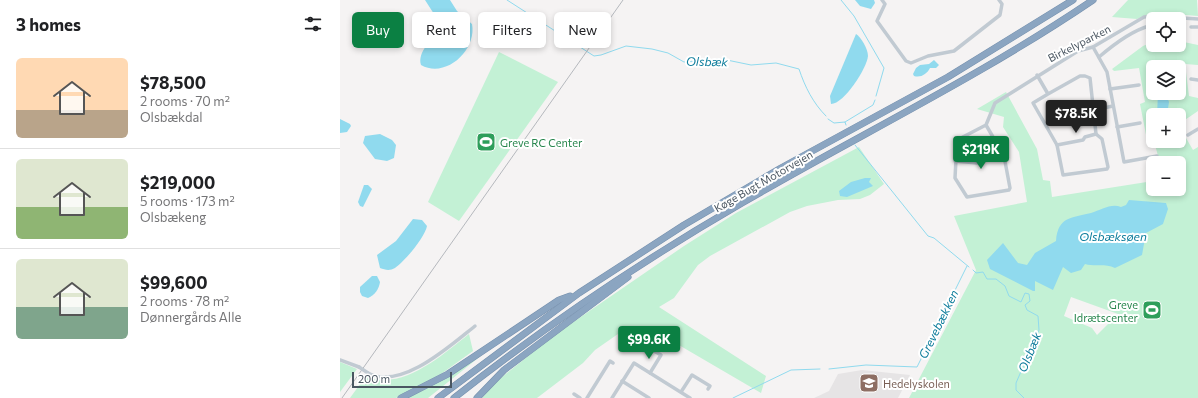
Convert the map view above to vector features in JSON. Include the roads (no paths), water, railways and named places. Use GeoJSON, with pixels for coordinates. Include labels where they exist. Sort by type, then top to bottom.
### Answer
{"type":"FeatureCollection","features":[{"type":"Feature","properties":{"kind":"highway","name":"Køge Bugt Motorvejen"},"geometry":{"type":"LineString","coordinates":[[438,398],[579,293],[638,254],[738,193],[948,77],[1073,0]]}},
{"type":"Feature","properties":{"kind":"highway","name":"Køge Bugt Motorvejen"},"geometry":{"type":"LineString","coordinates":[[454,398],[543,330],[637,268],[742,203],[958,84],[1093,0]]}},
{"type":"Feature","properties":{"kind":"highway"},"geometry":{"type":"LineString","coordinates":[[477,398],[504,370],[622,282],[637,268]]}},
{"type":"Feature","properties":{"kind":"highway"},"geometry":{"type":"LineString","coordinates":[[400,398],[448,374],[559,300],[579,293]]}},
{"type":"Feature","properties":{"kind":"street"},"geometry":{"type":"LineString","coordinates":[[882,0],[885,4],[878,21],[906,61],[911,63],[928,56],[954,51],[1000,15],[1002,4],[999,0]]}},
{"type":"Feature","properties":{"kind":"street","name":"Birkelyparken"},"geometry":{"type":"LineString","coordinates":[[986,125],[995,103],[1037,75],[1078,51],[1093,47],[1144,17],[1152,16],[1198,19]]}},
{"type":"Feature","properties":{"kind":"street"},"geometry":{"type":"LineString","coordinates":[[1099,57],[1130,35],[1141,28],[1146,27]]}},
{"type":"Feature","properties":{"kind":"street"},"geometry":{"type":"LineString","coordinates":[[1191,27],[1198,27]]}},
{"type":"Feature","properties":{"kind":"street"},"geometry":{"type":"LineString","coordinates":[[1093,47],[1107,72],[1124,162],[1146,158]]}},
{"type":"Feature","properties":{"kind":"street"},"geometry":{"type":"LineString","coordinates":[[1037,75],[1048,94]]}},
{"type":"Feature","properties":{"kind":"street"},"geometry":{"type":"LineString","coordinates":[[1080,76],[1087,76],[1090,78],[1094,110],[1096,134],[1102,139],[1108,167],[1107,169],[1063,175],[1057,145],[1032,103],[1080,76]]}},
{"type":"Feature","properties":{"kind":"street"},"geometry":{"type":"LineString","coordinates":[[1191,79],[1198,80]]}},
{"type":"Feature","properties":{"kind":"street"},"geometry":{"type":"LineString","coordinates":[[1110,90],[1139,84]]}},
{"type":"Feature","properties":{"kind":"street"},"geometry":{"type":"LineString","coordinates":[[1094,110],[1113,106]]}},
{"type":"Feature","properties":{"kind":"street"},"geometry":{"type":"LineString","coordinates":[[1117,127],[1140,123]]}},
{"type":"Feature","properties":{"kind":"street"},"geometry":{"type":"LineString","coordinates":[[986,125],[999,149],[1004,156],[1010,188],[1009,190],[967,197],[955,178],[957,140],[986,125]]}},
{"type":"Feature","properties":{"kind":"street"},"geometry":{"type":"LineString","coordinates":[[1188,136],[1198,129]]}},
{"type":"Feature","properties":{"kind":"street"},"geometry":{"type":"LineString","coordinates":[[1057,145],[1083,140],[1085,137],[1096,134]]}},
{"type":"Feature","properties":{"kind":"street"},"geometry":{"type":"LineString","coordinates":[[956,161],[977,163],[999,149]]}},
{"type":"Feature","properties":{"kind":"street"},"geometry":{"type":"LineString","coordinates":[[340,360],[359,367],[374,377],[386,378],[425,364],[475,326]]}},
{"type":"Feature","properties":{"kind":"street"},"geometry":{"type":"LineString","coordinates":[[640,347],[642,344],[661,355],[650,373]]}},
{"type":"Feature","properties":{"kind":"street"},"geometry":{"type":"LineString","coordinates":[[587,398],[610,361],[613,363]]}},
{"type":"Feature","properties":{"kind":"street"},"geometry":{"type":"LineString","coordinates":[[612,398],[634,363],[690,398]]}},
{"type":"Feature","properties":{"kind":"street"},"geometry":{"type":"LineString","coordinates":[[681,392],[692,375],[710,386],[708,389]]}},
{"type":"Feature","properties":{"kind":"street"},"geometry":{"type":"LineString","coordinates":[[622,381],[649,398]]}},
{"type":"Feature","properties":{"kind":"street"},"geometry":{"type":"LineString","coordinates":[[574,394],[580,398]]}},
{"type":"Feature","properties":{"kind":"water"},"geometry":{"type":"Polygon","coordinates":[[[425,0],[450,0],[458,12],[433,12],[425,0]]]}},
{"type":"Feature","properties":{"kind":"water"},"geometry":{"type":"Polygon","coordinates":[[[855,0],[874,0],[875,3],[871,9],[860,6],[855,0]]]}},
{"type":"Feature","properties":{"kind":"water"},"geometry":{"type":"Polygon","coordinates":[[[470,22],[472,24],[470,43],[470,22]]]}},
{"type":"Feature","properties":{"kind":"water"},"geometry":{"type":"Polygon","coordinates":[[[856,34],[866,47],[868,56],[867,62],[864,69],[848,92],[842,98],[831,104],[830,96],[856,34]]]}},
{"type":"Feature","properties":{"kind":"water"},"geometry":{"type":"Polygon","coordinates":[[[425,48],[467,48],[458,60],[440,68],[431,68],[421,65],[420,60],[425,48]]]}},
{"type":"Feature","properties":{"kind":"water"},"geometry":{"type":"Polygon","coordinates":[[[934,60],[939,65],[936,68],[930,68],[921,76],[914,76],[913,74],[916,68],[920,65],[929,64],[934,60]]]}},
{"type":"Feature","properties":{"kind":"water"},"geometry":{"type":"Polygon","coordinates":[[[1158,100],[1168,100],[1168,108],[1157,108],[1158,100]]]}},
{"type":"Feature","properties":{"kind":"water"},"geometry":{"type":"Polygon","coordinates":[[[340,119],[350,124],[351,126],[347,132],[340,133],[340,119]]]}},
{"type":"Feature","properties":{"kind":"water"},"geometry":{"type":"Polygon","coordinates":[[[380,134],[392,140],[396,145],[394,158],[387,161],[375,159],[363,143],[365,136],[380,134]]]}},
{"type":"Feature","properties":{"kind":"water"},"geometry":{"type":"Polygon","coordinates":[[[871,178],[869,182],[873,186],[847,197],[840,196],[839,191],[851,182],[871,178]]]}},
{"type":"Feature","properties":{"kind":"water"},"geometry":{"type":"Polygon","coordinates":[[[364,185],[368,185],[372,189],[363,207],[360,206],[358,202],[364,185]]]}},
{"type":"Feature","properties":{"kind":"water","name":"Olsbæksøen"},"geometry":{"type":"Polygon","coordinates":[[[1129,200],[1166,203],[1168,209],[1163,224],[1146,233],[1142,255],[1115,268],[1085,264],[1081,270],[1071,273],[1063,267],[1053,290],[1035,281],[1035,291],[1033,291],[990,269],[987,260],[1003,243],[1018,263],[1027,265],[1035,253],[1056,241],[1057,233],[1063,222],[1072,217],[1091,213],[1110,206],[1121,207],[1126,205],[1129,200]]]}},
{"type":"Feature","properties":{"kind":"water"},"geometry":{"type":"Polygon","coordinates":[[[413,219],[422,220],[427,226],[419,242],[409,255],[395,268],[388,270],[380,268],[377,255],[396,241],[413,219]]]}},
{"type":"Feature","properties":{"kind":"water"},"geometry":{"type":"Polygon","coordinates":[[[372,276],[377,276],[380,282],[378,289],[368,298],[362,296],[360,287],[372,276]]]}},
{"type":"Feature","properties":{"kind":"waterway","name":"Olsbæk"},"geometry":{"type":"LineString","coordinates":[[507,0],[594,56],[626,46],[652,49],[668,53],[684,62],[722,59],[751,65],[776,63],[799,69],[810,94],[817,106],[826,116]]}},
{"type":"Feature","properties":{"kind":"waterway"},"geometry":{"type":"LineString","coordinates":[[841,0],[854,16],[884,68],[876,96]]}},
{"type":"Feature","properties":{"kind":"waterway"},"geometry":{"type":"LineString","coordinates":[[845,122],[873,105],[875,100]]}},
{"type":"Feature","properties":{"kind":"waterway","name":"Olsbæk"},"geometry":{"type":"LineString","coordinates":[[828,119],[834,123],[845,122],[846,125]]}},
{"type":"Feature","properties":{"kind":"waterway","name":"Olsbæk"},"geometry":{"type":"LineString","coordinates":[[855,145],[928,236],[934,238],[969,267]]}},
{"type":"Feature","properties":{"kind":"waterway","name":"Grevebækken"},"geometry":{"type":"LineString","coordinates":[[829,369],[866,365],[917,367],[967,266]]}},
{"type":"Feature","properties":{"kind":"waterway","name":"Olsbæk"},"geometry":{"type":"LineString","coordinates":[[973,270],[976,273],[983,272],[987,279],[996,279],[1005,286],[1009,296],[1021,302],[1025,293],[1029,294],[1030,301],[1025,305],[1027,310],[1038,316],[1039,330],[1016,383],[1016,390],[1024,398]]}},
{"type":"Feature","properties":{"kind":"waterway","name":"Grevebækken"},"geometry":{"type":"LineString","coordinates":[[733,398],[791,370],[820,369]]}},
{"type":"Feature","properties":{"kind":"railway"},"geometry":{"type":"LineString","coordinates":[[342,398],[623,0]]}},
{"type":"Feature","properties":{"kind":"place","name":"Greve RC Center"},"geometry":{"type":"Point","coordinates":[486,142]}},
{"type":"Feature","properties":{"kind":"place","name":"Greve Idrætscenter"},"geometry":{"type":"Point","coordinates":[1152,310]}},
{"type":"Feature","properties":{"kind":"place","name":"Hedelyskolen"},"geometry":{"type":"Point","coordinates":[869,383]}}]}
